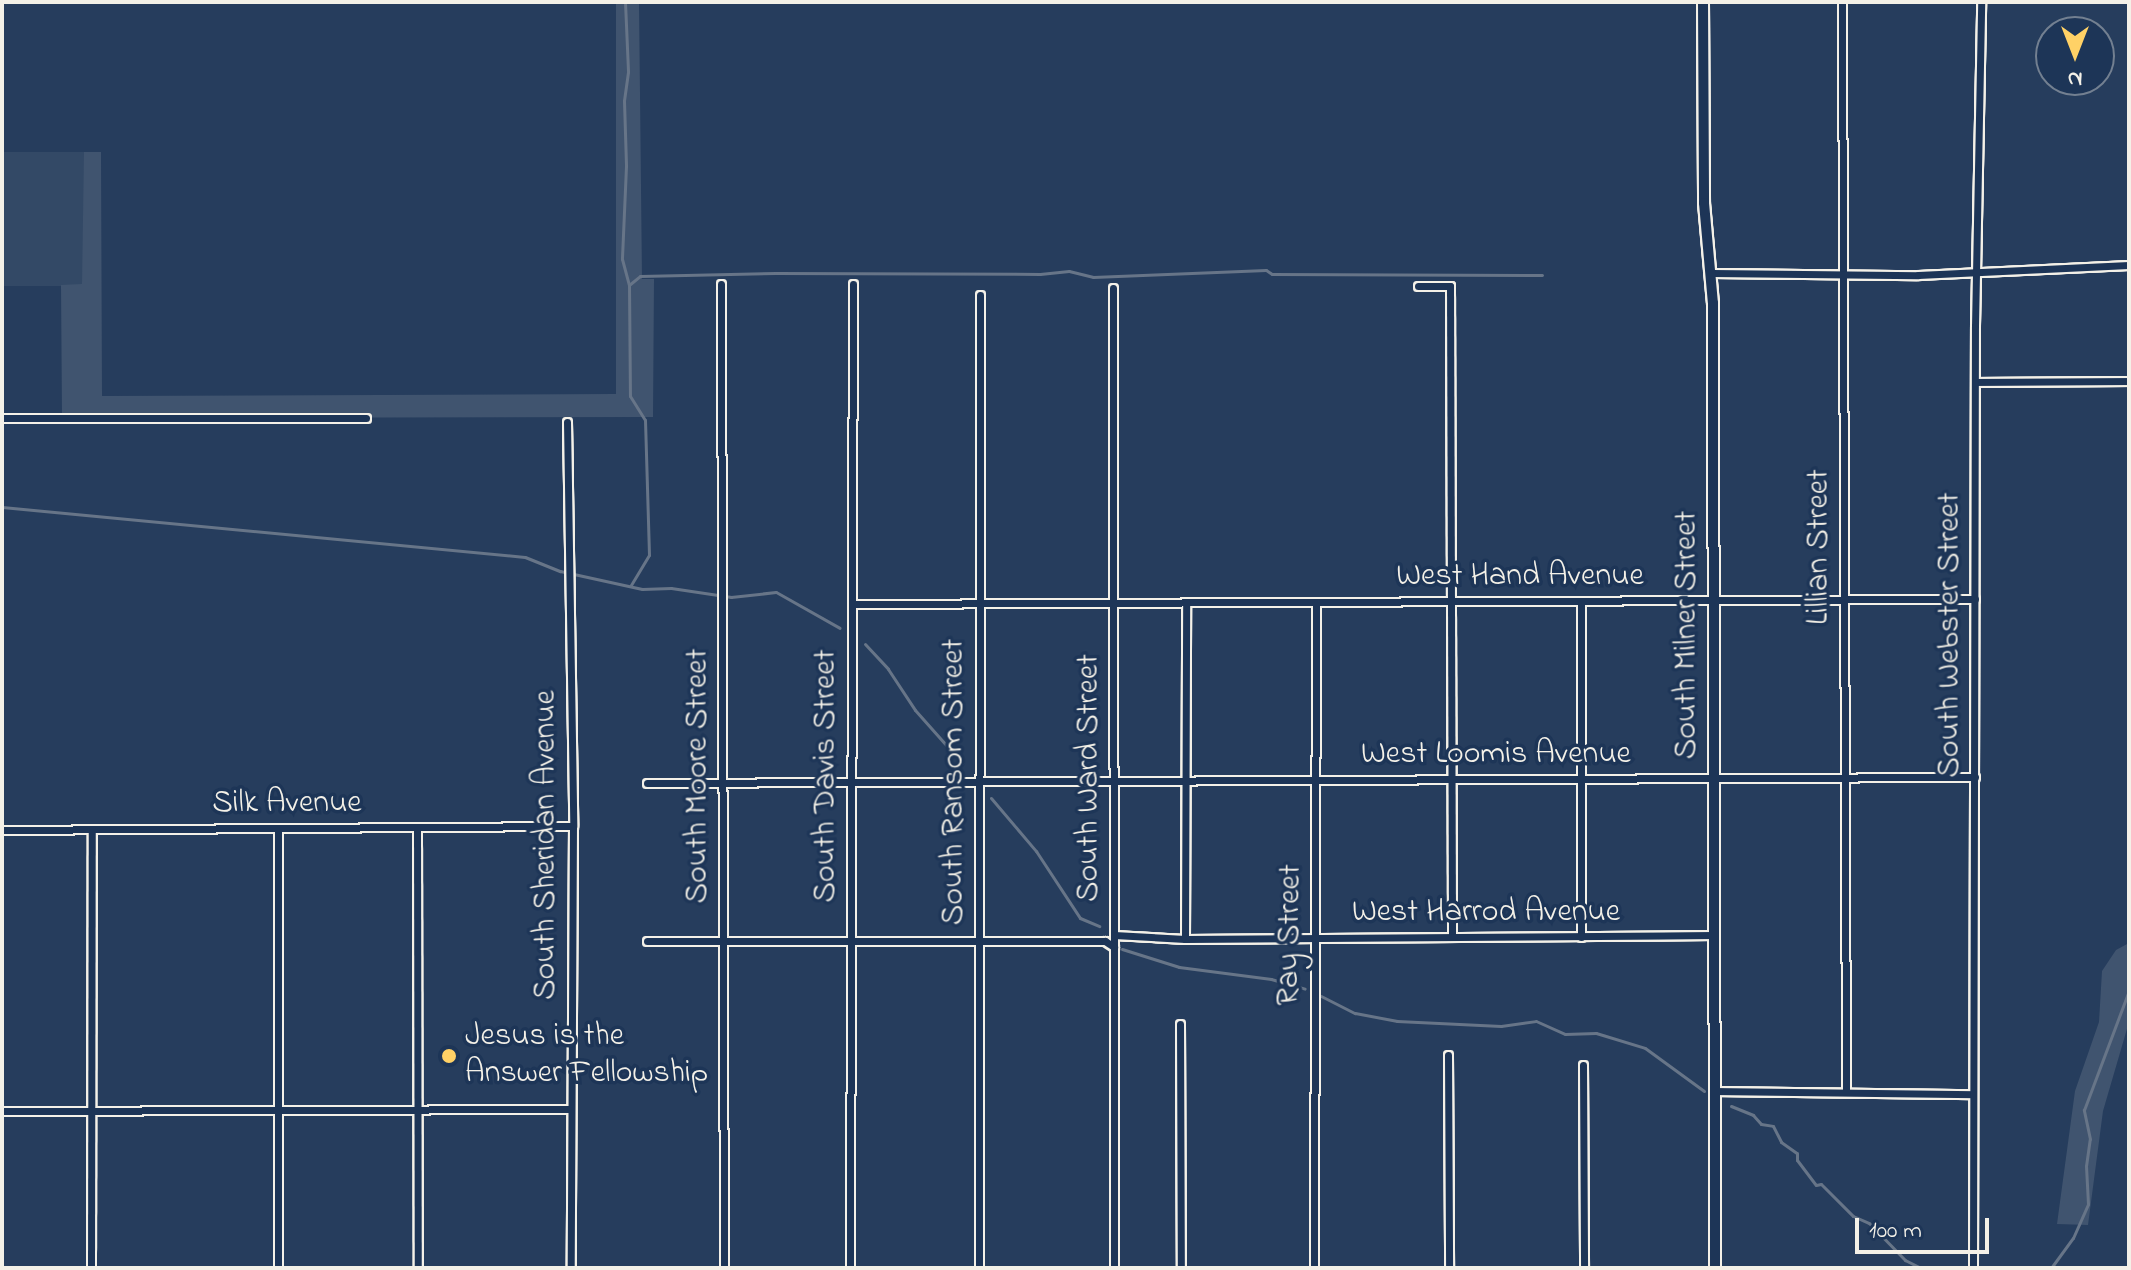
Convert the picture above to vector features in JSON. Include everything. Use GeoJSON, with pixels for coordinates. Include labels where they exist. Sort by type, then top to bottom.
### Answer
{"type":"FeatureCollection","features":[{"type":"Feature","properties":{"kind":"street","name":"South Milner Street"},"geometry":{"type":"LineString","coordinates":[[1703,2],[1704,203],[1712,273],[1715,1268]]}},
{"type":"Feature","properties":{"kind":"street","name":"Lillian Street"},"geometry":{"type":"LineString","coordinates":[[1842,2],[1846,1092]]}},
{"type":"Feature","properties":{"kind":"street","name":"South Webster Street"},"geometry":{"type":"LineString","coordinates":[[1973,1268],[1975,269],[1981,2]]}},
{"type":"Feature","properties":{"kind":"street"},"geometry":{"type":"LineString","coordinates":[[1712,273],[1918,275],[1975,269],[2129,265]]}},
{"type":"Feature","properties":{"kind":"street","name":"South Moore Street"},"geometry":{"type":"LineString","coordinates":[[721,284],[724,1268]]}},
{"type":"Feature","properties":{"kind":"street","name":"South Davis Street"},"geometry":{"type":"LineString","coordinates":[[850,1268],[853,284]]}},
{"type":"Feature","properties":{"kind":"street"},"geometry":{"type":"LineString","coordinates":[[1418,286],[1450,286],[1452,937]]}},
{"type":"Feature","properties":{"kind":"street","name":"South Ward Street"},"geometry":{"type":"LineString","coordinates":[[1113,288],[1114,1268]]}},
{"type":"Feature","properties":{"kind":"street","name":"South Ransom Street"},"geometry":{"type":"LineString","coordinates":[[979,1268],[980,295]]}},
{"type":"Feature","properties":{"kind":"street"},"geometry":{"type":"LineString","coordinates":[[1975,382],[2129,381]]}},
{"type":"Feature","properties":{"kind":"street"},"geometry":{"type":"LineString","coordinates":[[2,418],[366,418]]}},
{"type":"Feature","properties":{"kind":"street","name":"South Sheridan Avenue"},"geometry":{"type":"LineString","coordinates":[[567,422],[573,826],[571,1268]]}},
{"type":"Feature","properties":{"kind":"street","name":"West Hand Avenue"},"geometry":{"type":"LineString","coordinates":[[852,604],[1975,599]]}},
{"type":"Feature","properties":{"kind":"street"},"geometry":{"type":"LineString","coordinates":[[1581,601],[1581,937]]}},
{"type":"Feature","properties":{"kind":"street"},"geometry":{"type":"LineString","coordinates":[[1185,939],[1186,602]]}},
{"type":"Feature","properties":{"kind":"street","name":"Ray Street"},"geometry":{"type":"LineString","coordinates":[[1314,1268],[1316,602]]}},
{"type":"Feature","properties":{"kind":"street","name":"West Loomis Avenue"},"geometry":{"type":"LineString","coordinates":[[647,783],[1975,777]]}},
{"type":"Feature","properties":{"kind":"street","name":"Silk Avenue"},"geometry":{"type":"LineString","coordinates":[[2,830],[573,826]]}},
{"type":"Feature","properties":{"kind":"street"},"geometry":{"type":"LineString","coordinates":[[278,828],[278,1268]]}},
{"type":"Feature","properties":{"kind":"street"},"geometry":{"type":"LineString","coordinates":[[417,828],[418,1268]]}},
{"type":"Feature","properties":{"kind":"street"},"geometry":{"type":"LineString","coordinates":[[91,1268],[92,829]]}},
{"type":"Feature","properties":{"kind":"street","name":"West Harrod Avenue"},"geometry":{"type":"LineString","coordinates":[[1114,935],[1185,939],[1714,935]]}},
{"type":"Feature","properties":{"kind":"street"},"geometry":{"type":"LineString","coordinates":[[647,941],[1105,941],[1114,947]]}},
{"type":"Feature","properties":{"kind":"street"},"geometry":{"type":"LineString","coordinates":[[1180,1024],[1181,1268]]}},
{"type":"Feature","properties":{"kind":"street"},"geometry":{"type":"LineString","coordinates":[[1448,1055],[1449,1268]]}},
{"type":"Feature","properties":{"kind":"street"},"geometry":{"type":"LineString","coordinates":[[1583,1065],[1584,1268]]}},
{"type":"Feature","properties":{"kind":"street"},"geometry":{"type":"LineString","coordinates":[[1716,1091],[1973,1094]]}},
{"type":"Feature","properties":{"kind":"street"},"geometry":{"type":"LineString","coordinates":[[2,1111],[571,1109]]}},
{"type":"Feature","properties":{"kind":"shaded area"},"geometry":{"type":"Polygon","coordinates":[[[616,2],[639,2],[642,279],[654,279],[653,417],[62,418],[61,285],[82,284],[84,152],[101,152],[102,396],[616,394],[616,2]]]}},
{"type":"Feature","properties":{"kind":"shaded area"},"geometry":{"type":"Polygon","coordinates":[[[2,152],[84,152],[84,286],[2,286],[2,152]]]}},
{"type":"Feature","properties":{"kind":"shaded area"},"geometry":{"type":"Polygon","coordinates":[[[2129,943],[2129,1022],[2103,1111],[2088,1225],[2057,1224],[2075,1091],[2099,1022],[2102,971],[2116,950],[2129,943]]]}},
{"type":"Feature","properties":{"kind":"waterway"},"geometry":{"type":"LineString","coordinates":[[625,2],[628,72],[624,101],[626,166],[622,259],[629,285],[630,396],[645,420],[649,555],[631,585]]}},
{"type":"Feature","properties":{"kind":"waterway"},"geometry":{"type":"LineString","coordinates":[[629,285],[640,276],[776,273],[1040,274],[1069,271],[1093,277],[1266,270],[1272,274],[1542,275]]}},
{"type":"Feature","properties":{"kind":"waterway"},"geometry":{"type":"LineString","coordinates":[[2,507],[525,557],[560,571],[642,589],[671,588],[731,597],[776,592],[840,628]]}},
{"type":"Feature","properties":{"kind":"waterway"},"geometry":{"type":"LineString","coordinates":[[865,644],[888,669],[915,710],[962,763]]}},
{"type":"Feature","properties":{"kind":"waterway"},"geometry":{"type":"LineString","coordinates":[[991,798],[1036,851],[1080,918],[1099,926]]}},
{"type":"Feature","properties":{"kind":"waterway"},"geometry":{"type":"LineString","coordinates":[[1122,949],[1179,967],[1271,979],[1305,989]]}},
{"type":"Feature","properties":{"kind":"waterway"},"geometry":{"type":"LineString","coordinates":[[2051,1268],[2073,1238],[2088,1204],[2086,1166],[2090,1139],[2084,1110],[2129,990]]}},
{"type":"Feature","properties":{"kind":"waterway"},"geometry":{"type":"LineString","coordinates":[[1321,996],[1355,1013],[1397,1021],[1501,1026],[1536,1021],[1565,1034],[1596,1033],[1645,1048],[1704,1091]]}},
{"type":"Feature","properties":{"kind":"waterway"},"geometry":{"type":"LineString","coordinates":[[1731,1106],[1753,1115],[1761,1124],[1773,1126],[1781,1142],[1797,1153],[1797,1160],[1816,1185],[1821,1184],[1853,1216],[1869,1223],[1905,1260],[1921,1268]]}},
{"type":"Feature","properties":{"kind":"place","name":"Jesus is the Answer Fellowship"},"geometry":{"type":"Point","coordinates":[449,1056]}}]}
